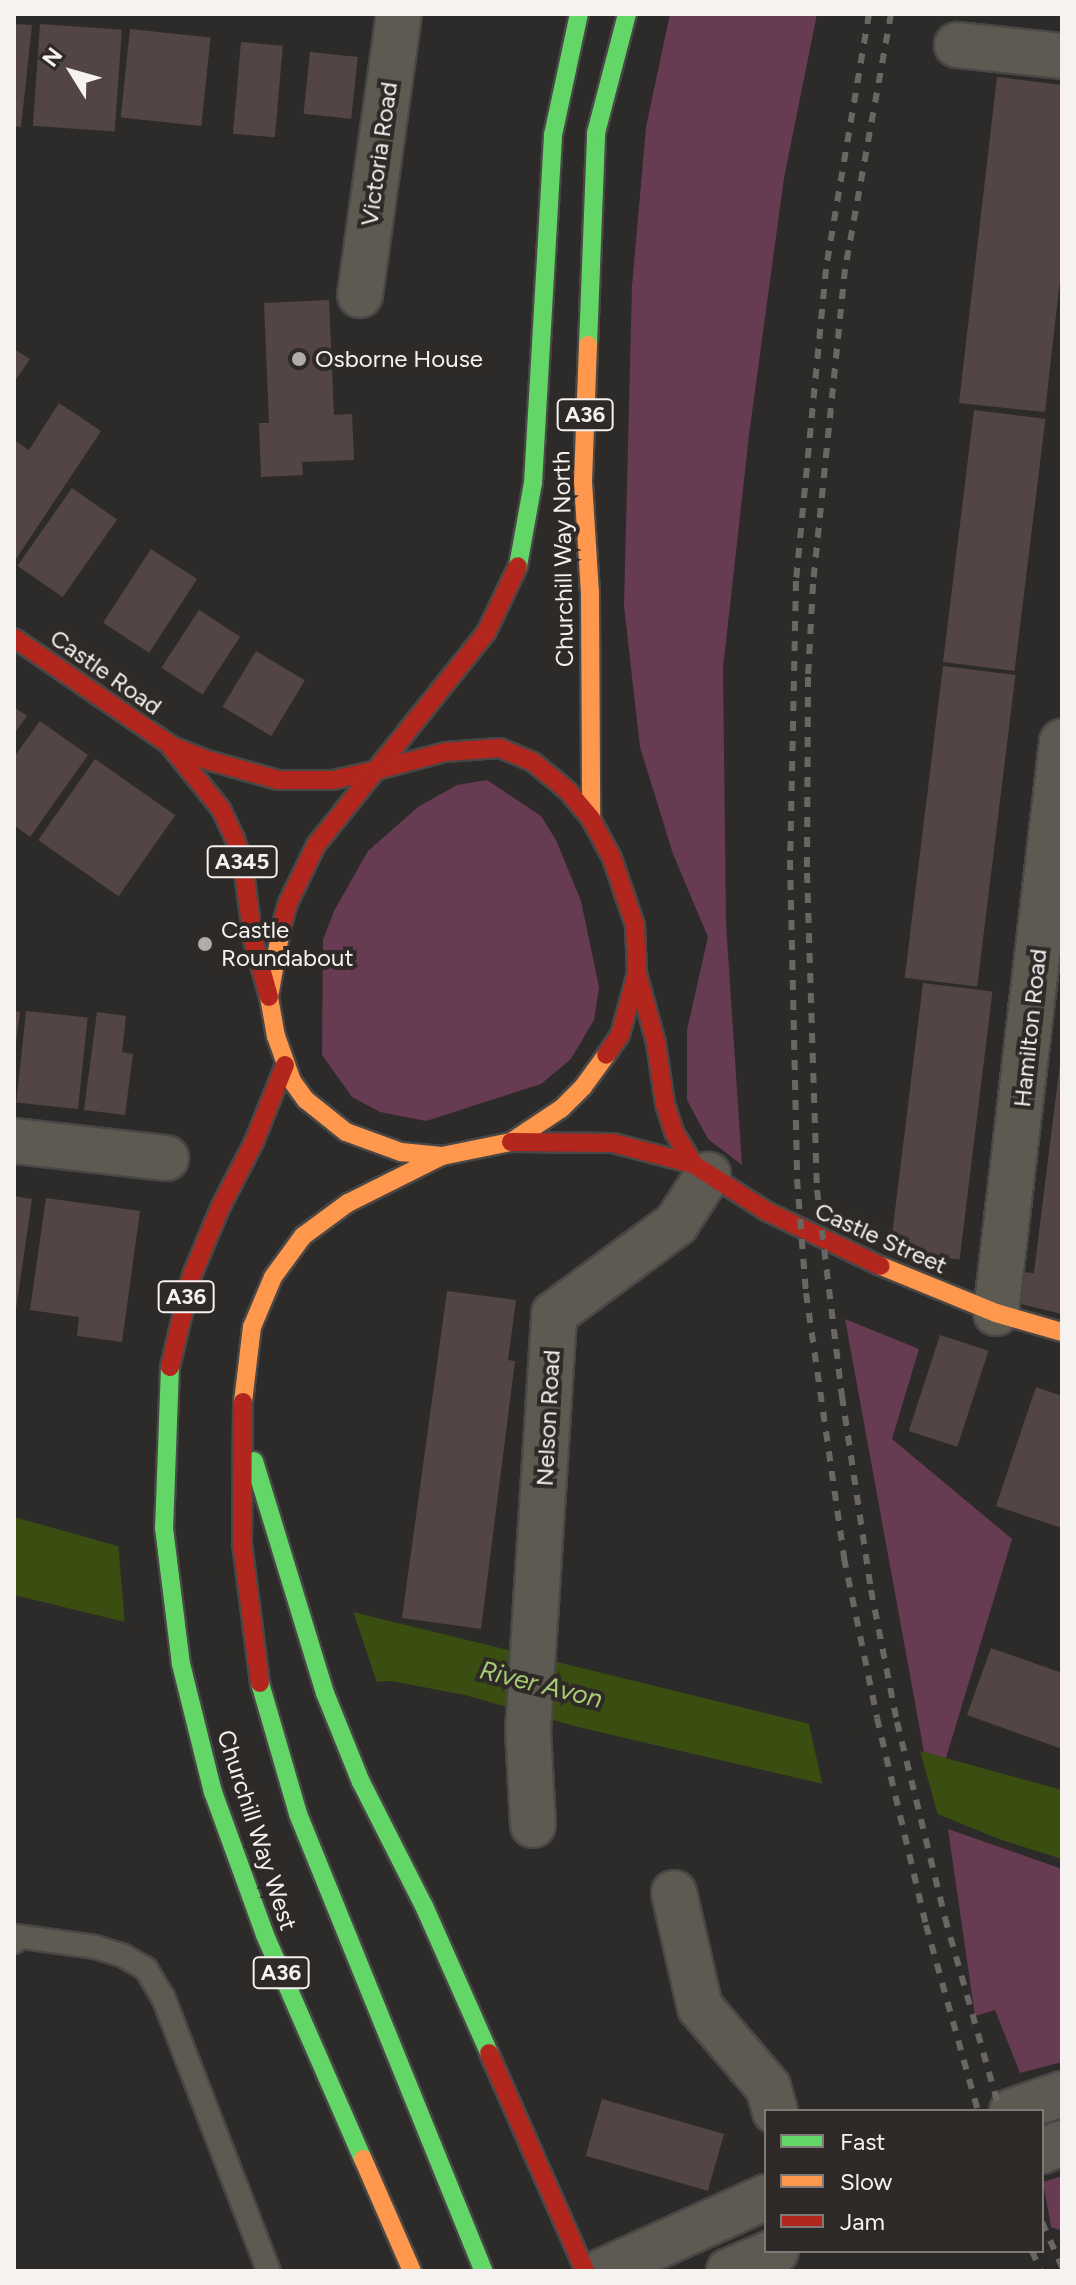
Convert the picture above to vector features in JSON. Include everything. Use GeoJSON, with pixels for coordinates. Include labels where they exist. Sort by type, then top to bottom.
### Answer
{"type":"FeatureCollection","features":[{"type":"Feature","properties":{"kind":"main road","name":"Churchill Way North"},"geometry":{"type":"LineString","coordinates":[[377,770],[486,633],[520,562],[533,483],[541,295],[553,135],[579,14]]}},
{"type":"Feature","properties":{"kind":"main road","name":"Churchill Way North"},"geometry":{"type":"LineString","coordinates":[[591,819],[590,592],[583,482],[596,133],[627,14]]}},
{"type":"Feature","properties":{"kind":"main road","name":"Castle Road"},"geometry":{"type":"LineString","coordinates":[[14,638],[170,745]]}},
{"type":"Feature","properties":{"kind":"main road","name":"A345"},"geometry":{"type":"LineString","coordinates":[[170,745],[230,768],[278,780],[333,780],[377,770]]}},
{"type":"Feature","properties":{"kind":"main road","name":"A345"},"geometry":{"type":"LineString","coordinates":[[170,745],[221,809],[235,839],[243,864],[253,940],[269,997]]}},
{"type":"Feature","properties":{"kind":"main road"},"geometry":{"type":"LineString","coordinates":[[500,748],[533,762],[567,790],[591,819],[612,858],[635,925],[637,973],[620,1035],[583,1087],[562,1108],[511,1142],[442,1156],[401,1152],[346,1132],[306,1100],[285,1065],[269,997],[276,946],[300,873],[338,813],[377,770],[445,752],[500,748]]}},
{"type":"Feature","properties":{"kind":"main road","name":"Castle Street"},"geometry":{"type":"LineString","coordinates":[[637,973],[656,1043],[665,1104],[674,1132],[700,1169]]}},
{"type":"Feature","properties":{"kind":"main road","name":"Churchill Way West"},"geometry":{"type":"LineString","coordinates":[[285,1065],[254,1142],[220,1208],[192,1275],[168,1373],[164,1445],[167,1547],[181,1664],[213,1792],[265,1935],[412,2271]]}},
{"type":"Feature","properties":{"kind":"main road","name":"Castle Street"},"geometry":{"type":"LineString","coordinates":[[511,1142],[613,1143],[700,1169],[766,1211],[849,1253],[996,1313],[1062,1332]]}},
{"type":"Feature","properties":{"kind":"main road","name":"Churchill Way West"},"geometry":{"type":"LineString","coordinates":[[442,1156],[348,1203],[303,1236],[273,1277],[252,1327],[241,1420],[242,1543],[261,1693],[298,1814],[484,2271]]}},
{"type":"Feature","properties":{"kind":"main road"},"geometry":{"type":"LineString","coordinates":[[241,1420],[325,1693],[361,1782],[424,1906],[585,2271]]}},
{"type":"Feature","properties":{"kind":"street","name":"Victoria Road"},"geometry":{"type":"LineString","coordinates":[[360,295],[399,14]]}},
{"type":"Feature","properties":{"kind":"street"},"geometry":{"type":"LineString","coordinates":[[957,45],[1062,56]]}},
{"type":"Feature","properties":{"kind":"street","name":"Hamilton Road"},"geometry":{"type":"LineString","coordinates":[[996,1313],[1062,742]]}},
{"type":"Feature","properties":{"kind":"street"},"geometry":{"type":"LineString","coordinates":[[14,1141],[166,1158]]}},
{"type":"Feature","properties":{"kind":"street","name":"Nelson Road"},"geometry":{"type":"LineString","coordinates":[[533,1825],[529,1724],[554,1314],[676,1224],[700,1169]]}},
{"type":"Feature","properties":{"kind":"street"},"geometry":{"type":"LineString","coordinates":[[674,1893],[700,2007],[768,2087],[774,2109]]}},
{"type":"Feature","properties":{"kind":"street"},"geometry":{"type":"LineString","coordinates":[[1018,2109],[1062,2094]]}},
{"type":"Feature","properties":{"kind":"street"},"geometry":{"type":"LineString","coordinates":[[603,2271],[764,2198]]}},
{"type":"Feature","properties":{"kind":"street"},"geometry":{"type":"LineString","coordinates":[[729,2271],[770,2253]]}},
{"type":"Feature","properties":{"kind":"lane"},"geometry":{"type":"LineString","coordinates":[[15,1939],[95,1947],[122,1955],[146,1969],[163,1997],[269,2271]]}},
{"type":"Feature","properties":{"kind":"shaded area"},"geometry":{"type":"Polygon","coordinates":[[[670,14],[817,14],[784,178],[749,435],[723,668],[726,924],[742,1165],[708,1139],[687,1100],[687,1030],[708,937],[673,854],[640,747],[624,606],[632,286],[646,127],[670,14]]]}},
{"type":"Feature","properties":{"kind":"shaded area"},"geometry":{"type":"Polygon","coordinates":[[[487,780],[541,816],[556,840],[581,901],[599,987],[594,1020],[571,1059],[541,1084],[426,1121],[380,1112],[352,1097],[322,1055],[323,940],[334,911],[368,851],[418,807],[457,785],[487,780]]]}},
{"type":"Feature","properties":{"kind":"shaded area"},"geometry":{"type":"Polygon","coordinates":[[[845,1319],[919,1349],[892,1439],[1012,1539],[946,1758],[924,1752],[845,1319]]]}},
{"type":"Feature","properties":{"kind":"shaded area"},"geometry":{"type":"Polygon","coordinates":[[[948,1829],[1062,1869],[1062,2062],[1020,2073],[995,2010],[975,2016],[948,1829]]]}},
{"type":"Feature","properties":{"kind":"shaded area"},"geometry":{"type":"Polygon","coordinates":[[[1062,2176],[1062,2231],[1051,2227],[1044,2182],[1062,2176]]]}},
{"type":"Feature","properties":{"kind":"water","name":"River Avon"},"geometry":{"type":"Polygon","coordinates":[[[14,1517],[357,1613],[924,1752],[1062,1790],[1062,1859],[999,1839],[918,1806],[578,1727],[465,1695],[391,1681],[373,1682],[14,1595],[14,1517]]]}},
{"type":"Feature","properties":{"kind":"pier"},"geometry":{"type":"Polygon","coordinates":[[[118,1541],[352,1608],[378,1686],[125,1626],[118,1541]]]}},
{"type":"Feature","properties":{"kind":"pier"},"geometry":{"type":"Polygon","coordinates":[[[808,1720],[919,1747],[939,1819],[823,1787],[808,1720]]]}},
{"type":"Feature","properties":{"kind":"building"},"geometry":{"type":"Polygon","coordinates":[[[14,24],[32,25],[21,127],[14,126],[14,24]]]}},
{"type":"Feature","properties":{"kind":"building"},"geometry":{"type":"Polygon","coordinates":[[[40,24],[122,30],[115,131],[33,126],[40,24]]]}},
{"type":"Feature","properties":{"kind":"building"},"geometry":{"type":"Polygon","coordinates":[[[130,29],[211,37],[201,126],[121,118],[130,29]]]}},
{"type":"Feature","properties":{"kind":"building"},"geometry":{"type":"Polygon","coordinates":[[[241,42],[283,46],[275,137],[233,134],[241,42]]]}},
{"type":"Feature","properties":{"kind":"building"},"geometry":{"type":"Polygon","coordinates":[[[310,52],[358,57],[351,119],[304,114],[310,52]]]}},
{"type":"Feature","properties":{"kind":"building"},"geometry":{"type":"Polygon","coordinates":[[[997,77],[1062,85],[1062,262],[1045,412],[959,403],[997,77]]]}},
{"type":"Feature","properties":{"kind":"building","name":"Osborne House"},"geometry":{"type":"Polygon","coordinates":[[[329,300],[334,415],[352,414],[354,460],[302,462],[303,475],[261,477],[259,423],[269,423],[264,303],[329,300]]]}},
{"type":"Feature","properties":{"kind":"building"},"geometry":{"type":"Polygon","coordinates":[[[14,349],[30,359],[14,382],[14,349]]]}},
{"type":"Feature","properties":{"kind":"building"},"geometry":{"type":"Polygon","coordinates":[[[59,403],[101,431],[14,562],[14,440],[29,450],[59,403]]]}},
{"type":"Feature","properties":{"kind":"building"},"geometry":{"type":"Polygon","coordinates":[[[974,410],[1045,419],[1015,671],[943,662],[974,410]]]}},
{"type":"Feature","properties":{"kind":"building"},"geometry":{"type":"Polygon","coordinates":[[[72,488],[117,520],[63,597],[18,566],[72,488]]]}},
{"type":"Feature","properties":{"kind":"building"},"geometry":{"type":"Polygon","coordinates":[[[151,549],[197,579],[149,653],[103,623],[151,549]]]}},
{"type":"Feature","properties":{"kind":"building"},"geometry":{"type":"Polygon","coordinates":[[[199,610],[240,637],[203,695],[161,668],[199,610]]]}},
{"type":"Feature","properties":{"kind":"building"},"geometry":{"type":"Polygon","coordinates":[[[256,651],[305,680],[271,736],[223,707],[256,651]]]}},
{"type":"Feature","properties":{"kind":"building"},"geometry":{"type":"Polygon","coordinates":[[[943,666],[1015,675],[977,987],[905,978],[943,666]]]}},
{"type":"Feature","properties":{"kind":"building"},"geometry":{"type":"Polygon","coordinates":[[[14,707],[27,716],[14,734],[14,707]]]}},
{"type":"Feature","properties":{"kind":"building"},"geometry":{"type":"Polygon","coordinates":[[[40,721],[88,755],[30,837],[14,825],[14,757],[40,721]]]}},
{"type":"Feature","properties":{"kind":"building"},"geometry":{"type":"Polygon","coordinates":[[[95,759],[175,815],[118,896],[38,840],[95,759]]]}},
{"type":"Feature","properties":{"kind":"building"},"geometry":{"type":"Polygon","coordinates":[[[923,983],[992,992],[960,1260],[890,1251],[923,983]]]}},
{"type":"Feature","properties":{"kind":"building"},"geometry":{"type":"Polygon","coordinates":[[[14,1011],[20,1012],[16,1042],[14,1042],[14,1011]]]}},
{"type":"Feature","properties":{"kind":"building"},"geometry":{"type":"Polygon","coordinates":[[[26,1011],[88,1017],[78,1109],[16,1102],[26,1011]]]}},
{"type":"Feature","properties":{"kind":"building"},"geometry":{"type":"Polygon","coordinates":[[[97,1012],[126,1016],[122,1052],[133,1054],[125,1115],[84,1110],[97,1012]]]}},
{"type":"Feature","properties":{"kind":"building"},"geometry":{"type":"Polygon","coordinates":[[[1060,1063],[1062,1314],[1017,1303],[1021,1272],[1034,1273],[1060,1063]]]}},
{"type":"Feature","properties":{"kind":"building"},"geometry":{"type":"Polygon","coordinates":[[[14,1196],[32,1199],[16,1309],[14,1309],[14,1196]]]}},
{"type":"Feature","properties":{"kind":"building"},"geometry":{"type":"Polygon","coordinates":[[[46,1198],[140,1211],[122,1342],[77,1336],[79,1317],[30,1310],[46,1198]]]}},
{"type":"Feature","properties":{"kind":"building"},"geometry":{"type":"Polygon","coordinates":[[[447,1291],[516,1300],[508,1360],[515,1361],[481,1629],[402,1618],[447,1291]]]}},
{"type":"Feature","properties":{"kind":"building"},"geometry":{"type":"Polygon","coordinates":[[[940,1335],[989,1351],[957,1447],[909,1431],[940,1335]]]}},
{"type":"Feature","properties":{"kind":"building"},"geometry":{"type":"Polygon","coordinates":[[[1036,1387],[1062,1396],[1062,1528],[996,1506],[1036,1387]]]}},
{"type":"Feature","properties":{"kind":"building"},"geometry":{"type":"Polygon","coordinates":[[[991,1648],[1062,1673],[1062,1749],[967,1715],[991,1648]]]}},
{"type":"Feature","properties":{"kind":"building"},"geometry":{"type":"Polygon","coordinates":[[[602,2099],[724,2134],[708,2191],[586,2156],[602,2099]]]}},
{"type":"Feature","properties":{"kind":"railway"},"geometry":{"type":"LineString","coordinates":[[869,14],[826,269],[796,581],[790,860],[797,1179],[806,1293],[844,1558],[877,1718],[926,1925],[977,2109]]}},
{"type":"Feature","properties":{"kind":"railway"},"geometry":{"type":"LineString","coordinates":[[891,14],[845,269],[813,584],[808,677],[807,873],[817,1190],[842,1396],[871,1590],[897,1722],[945,1918],[999,2109]]}},
{"type":"Feature","properties":{"kind":"railway"},"geometry":{"type":"LineString","coordinates":[[1044,2226],[1062,2267]]}},
{"type":"Feature","properties":{"kind":"railway"},"geometry":{"type":"LineString","coordinates":[[1033,2253],[1041,2271]]}},
{"type":"Feature","properties":{"kind":"traffic: fast"},"geometry":{"type":"LineString","coordinates":[[518,566],[533,483],[553,135],[579,14]]}},
{"type":"Feature","properties":{"kind":"traffic: fast"},"geometry":{"type":"LineString","coordinates":[[588,345],[596,133],[627,14]]}},
{"type":"Feature","properties":{"kind":"traffic: fast"},"geometry":{"type":"LineString","coordinates":[[170,1367],[164,1528],[181,1664],[213,1792],[265,1935],[363,2159]]}},
{"type":"Feature","properties":{"kind":"traffic: fast"},"geometry":{"type":"LineString","coordinates":[[254,1461],[325,1693],[361,1782],[424,1906],[489,2053]]}},
{"type":"Feature","properties":{"kind":"traffic: fast"},"geometry":{"type":"LineString","coordinates":[[260,1683],[298,1814],[484,2271]]}},
{"type":"Feature","properties":{"kind":"traffic: slow"},"geometry":{"type":"LineString","coordinates":[[588,345],[583,482],[590,592],[591,819]]}},
{"type":"Feature","properties":{"kind":"traffic: slow"},"geometry":{"type":"LineString","coordinates":[[282,924],[269,997],[276,1036],[292,1081],[306,1100],[346,1132],[401,1152],[442,1156],[511,1142],[562,1108],[583,1087],[606,1055]]}},
{"type":"Feature","properties":{"kind":"traffic: slow"},"geometry":{"type":"LineString","coordinates":[[243,1402],[252,1327],[273,1277],[303,1236],[348,1203],[442,1156]]}},
{"type":"Feature","properties":{"kind":"traffic: slow"},"geometry":{"type":"LineString","coordinates":[[881,1266],[996,1313],[1062,1332]]}},
{"type":"Feature","properties":{"kind":"traffic: slow"},"geometry":{"type":"LineString","coordinates":[[363,2159],[412,2271]]}},
{"type":"Feature","properties":{"kind":"traffic: jam"},"geometry":{"type":"LineString","coordinates":[[282,924],[288,903],[316,845],[486,633],[518,566]]}},
{"type":"Feature","properties":{"kind":"traffic: jam"},"geometry":{"type":"LineString","coordinates":[[14,638],[170,745],[207,760],[278,780],[333,780],[377,770]]}},
{"type":"Feature","properties":{"kind":"traffic: jam"},"geometry":{"type":"LineString","coordinates":[[171,747],[221,809],[235,839],[243,864],[253,940],[269,997]]}},
{"type":"Feature","properties":{"kind":"traffic: jam"},"geometry":{"type":"LineString","coordinates":[[377,770],[445,752],[500,748],[533,762],[567,790],[591,819],[612,858],[635,925],[637,973],[620,1035],[606,1055]]}},
{"type":"Feature","properties":{"kind":"traffic: jam"},"geometry":{"type":"LineString","coordinates":[[637,973],[656,1043],[665,1104],[674,1132],[693,1164]]}},
{"type":"Feature","properties":{"kind":"traffic: jam"},"geometry":{"type":"LineString","coordinates":[[170,1367],[192,1275],[220,1208],[254,1142],[285,1065]]}},
{"type":"Feature","properties":{"kind":"traffic: jam"},"geometry":{"type":"LineString","coordinates":[[511,1142],[613,1143],[693,1164],[766,1211],[881,1266]]}},
{"type":"Feature","properties":{"kind":"traffic: jam"},"geometry":{"type":"LineString","coordinates":[[243,1402],[242,1543],[260,1683]]}},
{"type":"Feature","properties":{"kind":"traffic: jam"},"geometry":{"type":"LineString","coordinates":[[489,2053],[585,2271]]}},
{"type":"Feature","properties":{"kind":"place","name":"Osborne House"},"geometry":{"type":"Point","coordinates":[299,359]}},
{"type":"Feature","properties":{"kind":"place","name":"Castle Roundabout"},"geometry":{"type":"Point","coordinates":[205,944]}}]}
